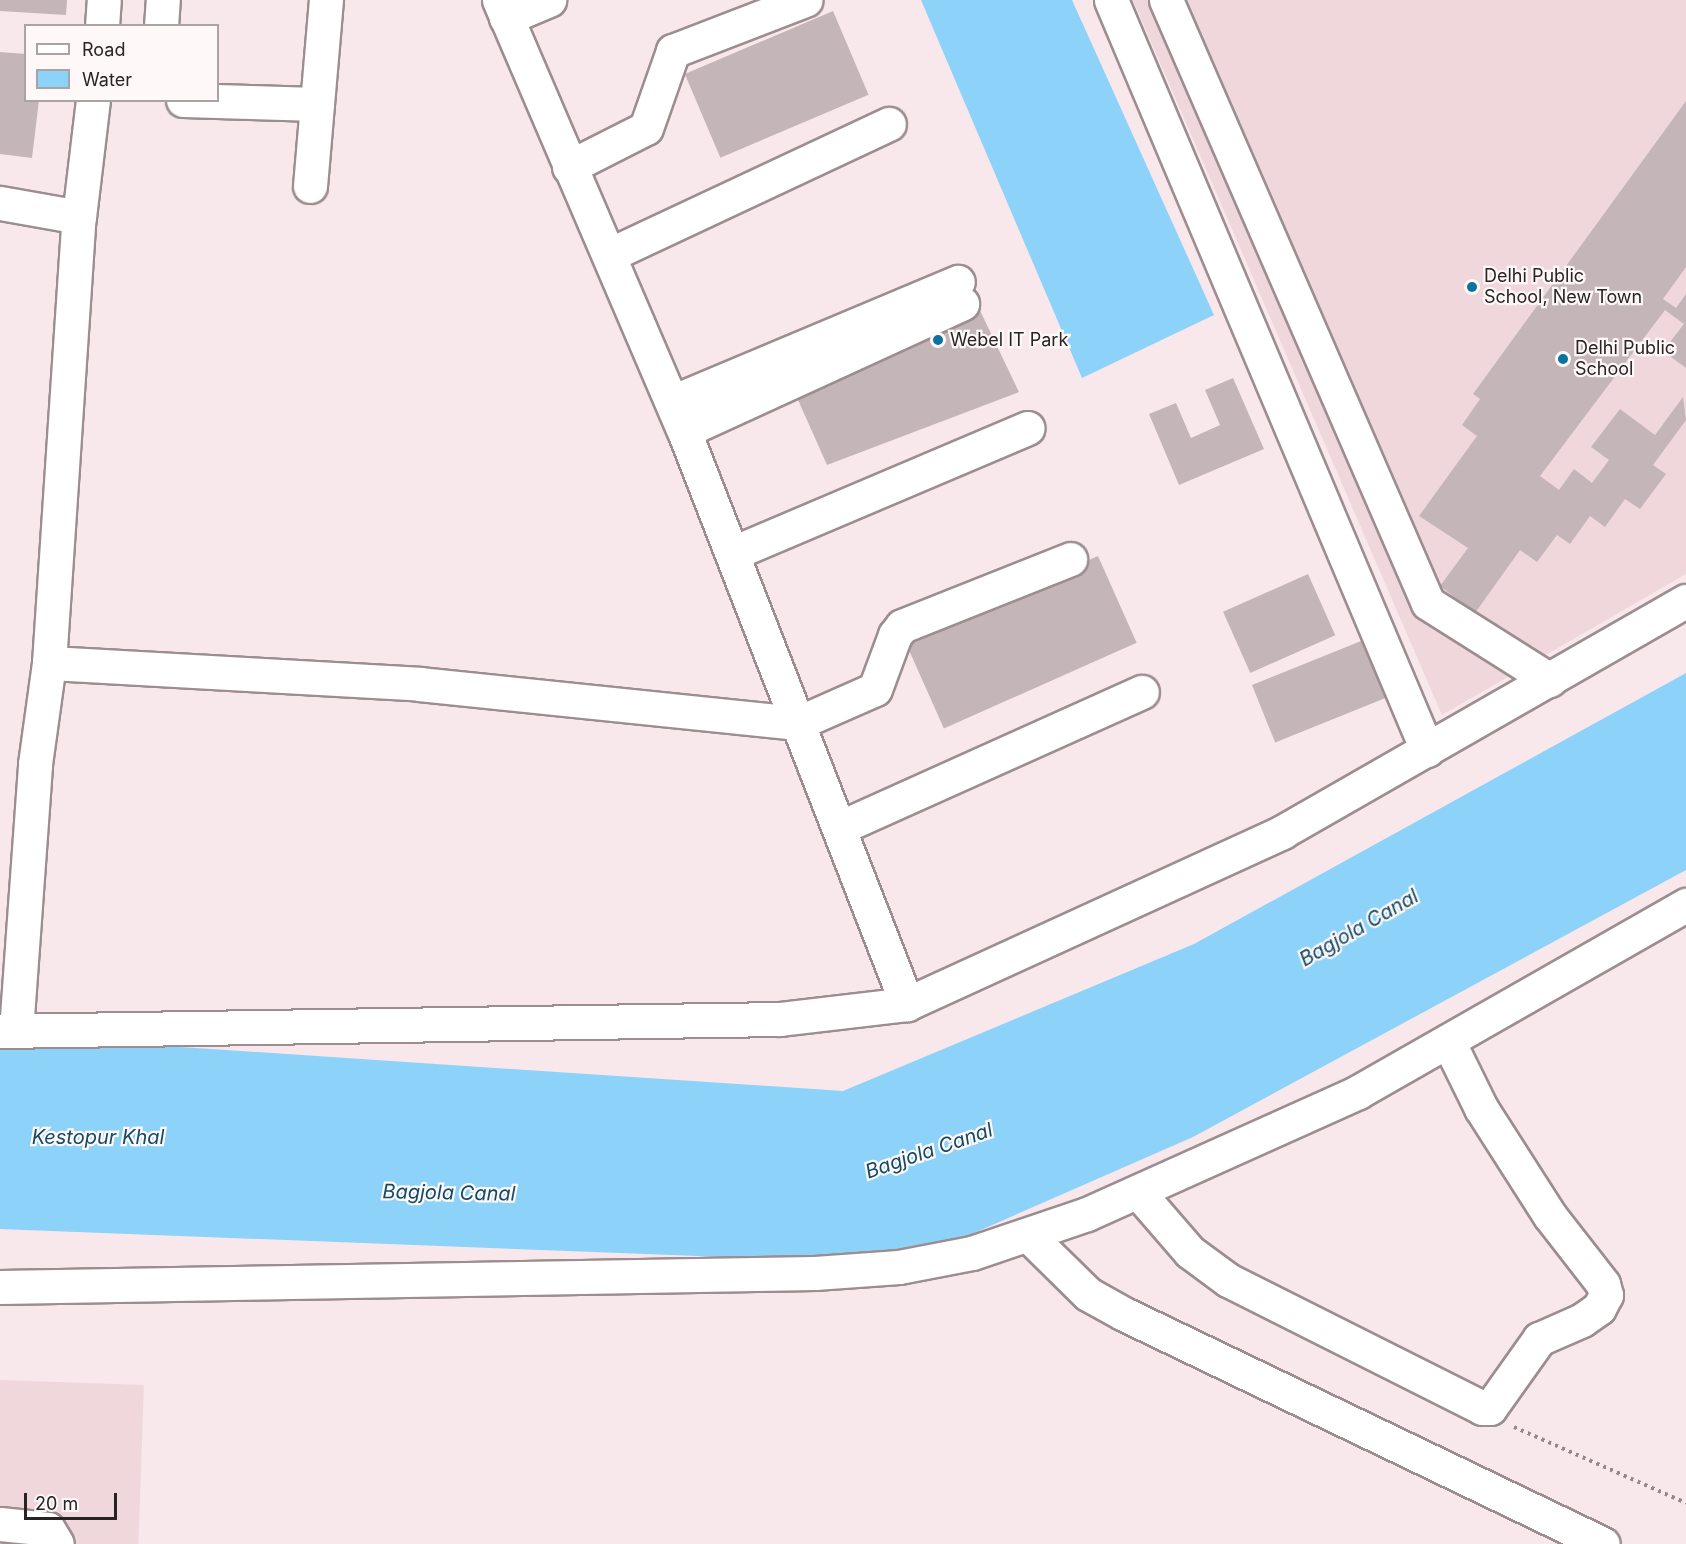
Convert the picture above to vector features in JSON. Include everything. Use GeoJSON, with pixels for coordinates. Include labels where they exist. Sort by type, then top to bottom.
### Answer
{"type":"FeatureCollection","features":[{"type":"Feature","properties":{"kind":"street"},"geometry":{"type":"LineString","coordinates":[[102,24],[104,0]]}},
{"type":"Feature","properties":{"kind":"street"},"geometry":{"type":"LineString","coordinates":[[161,24],[163,0]]}},
{"type":"Feature","properties":{"kind":"street"},"geometry":{"type":"LineString","coordinates":[[310,186],[326,0]]}},
{"type":"Feature","properties":{"kind":"street"},"geometry":{"type":"LineString","coordinates":[[549,0],[503,9],[678,416],[906,1004]]}},
{"type":"Feature","properties":{"kind":"street"},"geometry":{"type":"LineString","coordinates":[[569,166],[646,128],[673,51],[805,0]]}},
{"type":"Feature","properties":{"kind":"street"},"geometry":{"type":"LineString","coordinates":[[1111,0],[1427,750]]}},
{"type":"Feature","properties":{"kind":"street"},"geometry":{"type":"LineString","coordinates":[[1166,0],[1428,603],[1550,680]]}},
{"type":"Feature","properties":{"kind":"street"},"geometry":{"type":"LineString","coordinates":[[219,101],[317,104]]}},
{"type":"Feature","properties":{"kind":"street"},"geometry":{"type":"LineString","coordinates":[[93,102],[79,217],[49,663],[35,764],[8,1031],[780,1019],[906,1004],[1282,832],[1686,601]]}},
{"type":"Feature","properties":{"kind":"street"},"geometry":{"type":"LineString","coordinates":[[609,255],[889,124]]}},
{"type":"Feature","properties":{"kind":"street"},"geometry":{"type":"LineString","coordinates":[[0,203],[79,217]]}},
{"type":"Feature","properties":{"kind":"street"},"geometry":{"type":"LineString","coordinates":[[678,416],[961,292]]}},
{"type":"Feature","properties":{"kind":"street"},"geometry":{"type":"LineString","coordinates":[[733,554],[1028,428]]}},
{"type":"Feature","properties":{"kind":"street"},"geometry":{"type":"LineString","coordinates":[[49,663],[418,684],[798,723],[875,689],[894,635],[902,626],[1071,559]]}},
{"type":"Feature","properties":{"kind":"street"},"geometry":{"type":"LineString","coordinates":[[839,828],[1142,692]]}},
{"type":"Feature","properties":{"kind":"street"},"geometry":{"type":"LineString","coordinates":[[0,1287],[815,1274],[899,1267],[972,1253],[1028,1235],[1138,1192],[1359,1092],[1449,1043],[1686,904]]}},
{"type":"Feature","properties":{"kind":"street"},"geometry":{"type":"LineString","coordinates":[[1138,1192],[1190,1252],[1228,1280],[1482,1408],[1490,1408],[1539,1339],[1582,1320],[1599,1308],[1606,1295],[1603,1284],[1550,1216],[1480,1108],[1449,1043]]}},
{"type":"Feature","properties":{"kind":"street"},"geometry":{"type":"LineString","coordinates":[[1028,1235],[1088,1294],[1124,1314],[1603,1544]]}},
{"type":"Feature","properties":{"kind":"street"},"geometry":{"type":"LineString","coordinates":[[0,1524],[48,1529],[57,1544]]}},
{"type":"Feature","properties":{"kind":"path"},"geometry":{"type":"LineString","coordinates":[[1490,1408],[1535,1438],[1686,1503]]}},
{"type":"Feature","properties":{"kind":"shaded area","name":"Delhi Public School, New Town"},"geometry":{"type":"Polygon","coordinates":[[[1133,0],[1686,0],[1686,574],[1442,715],[1133,0]]]}},
{"type":"Feature","properties":{"kind":"shaded area"},"geometry":{"type":"Polygon","coordinates":[[[0,1380],[144,1385],[138,1544],[0,1544],[0,1380]]]}},
{"type":"Feature","properties":{"kind":"water"},"geometry":{"type":"Polygon","coordinates":[[[921,0],[1072,0],[1214,315],[1082,378],[921,0]]]}},
{"type":"Feature","properties":{"kind":"water","name":"Kestopur Khal"},"geometry":{"type":"Polygon","coordinates":[[[1686,673],[1686,870],[1193,1137],[903,1264],[0,1229],[0,1035],[843,1091],[1194,944],[1686,673]]]}},
{"type":"Feature","properties":{"kind":"building"},"geometry":{"type":"Polygon","coordinates":[[[0,0],[67,0],[66,15],[0,11],[0,0]]]}},
{"type":"Feature","properties":{"kind":"building"},"geometry":{"type":"Polygon","coordinates":[[[833,11],[869,95],[720,158],[685,74],[833,11]]]}},
{"type":"Feature","properties":{"kind":"building"},"geometry":{"type":"Polygon","coordinates":[[[0,52],[24,54],[24,102],[39,102],[32,158],[0,154],[0,52]]]}},
{"type":"Feature","properties":{"kind":"building","name":"Delhi Public School"},"geometry":{"type":"Polygon","coordinates":[[[1686,101],[1686,267],[1663,299],[1676,308],[1686,294],[1686,368],[1663,351],[1684,324],[1665,310],[1540,476],[1559,490],[1574,469],[1592,483],[1609,460],[1591,447],[1620,409],[1655,435],[1683,397],[1686,420],[1653,465],[1666,474],[1640,509],[1625,499],[1605,527],[1590,516],[1570,544],[1557,535],[1537,562],[1520,550],[1475,613],[1440,586],[1468,548],[1419,516],[1477,436],[1462,425],[1480,399],[1473,394],[1686,101]]]}},
{"type":"Feature","properties":{"kind":"building","name":"Webel IT Park"},"geometry":{"type":"Polygon","coordinates":[[[974,298],[1019,392],[827,465],[790,382],[974,298]]]}},
{"type":"Feature","properties":{"kind":"building"},"geometry":{"type":"Polygon","coordinates":[[[1233,378],[1264,449],[1179,485],[1149,414],[1176,403],[1191,438],[1220,425],[1205,390],[1233,378]]]}},
{"type":"Feature","properties":{"kind":"building"},"geometry":{"type":"Polygon","coordinates":[[[1098,556],[1137,643],[944,729],[905,642],[1098,556]]]}},
{"type":"Feature","properties":{"kind":"building"},"geometry":{"type":"Polygon","coordinates":[[[1308,574],[1335,635],[1250,673],[1223,612],[1308,574]]]}},
{"type":"Feature","properties":{"kind":"building"},"geometry":{"type":"Polygon","coordinates":[[[1366,639],[1389,696],[1275,743],[1252,685],[1366,639]]]}},
{"type":"Feature","properties":{"kind":"place","name":"Delhi Public School, New Town"},"geometry":{"type":"Point","coordinates":[1472,287]}},
{"type":"Feature","properties":{"kind":"place","name":"Webel IT Park"},"geometry":{"type":"Point","coordinates":[938,340]}},
{"type":"Feature","properties":{"kind":"place","name":"Delhi Public School"},"geometry":{"type":"Point","coordinates":[1563,359]}},
{"type":"Feature","properties":{"kind":"water label","name":"Bagjola Canal"},"geometry":{"type":"Point","coordinates":[1359,928]}},
{"type":"Feature","properties":{"kind":"water label","name":"Bagjola Canal"},"geometry":{"type":"Point","coordinates":[929,1151]}},
{"type":"Feature","properties":{"kind":"water label","name":"Bagjola Canal"},"geometry":{"type":"Point","coordinates":[449,1193]}}]}
